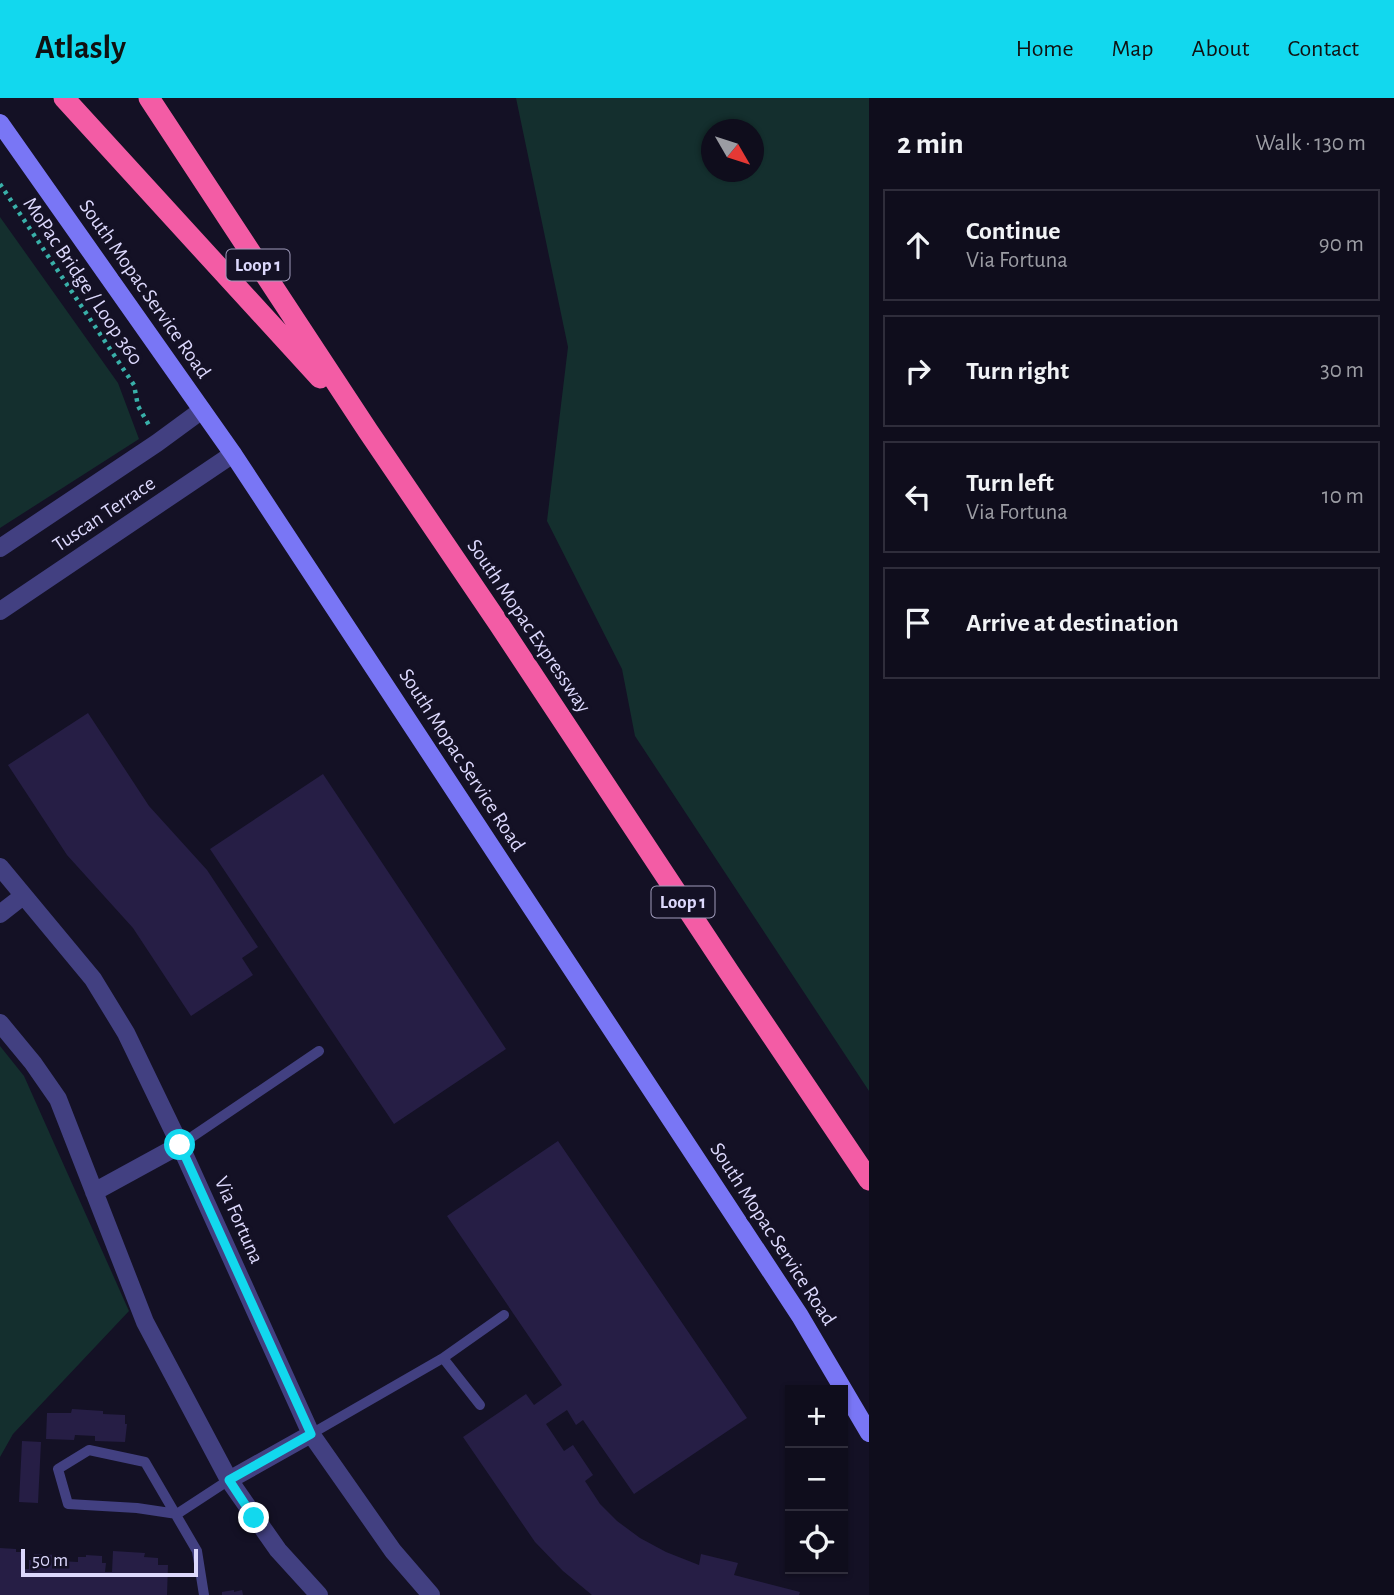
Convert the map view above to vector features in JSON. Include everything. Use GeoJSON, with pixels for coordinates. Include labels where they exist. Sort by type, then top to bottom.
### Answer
{"type":"FeatureCollection","features":[{"type":"Feature","properties":{"kind":"highway"},"geometry":{"type":"LineString","coordinates":[[64,98],[368,431]]}},
{"type":"Feature","properties":{"kind":"highway","name":"South Mopac Expressway"},"geometry":{"type":"LineString","coordinates":[[149,98],[368,431],[869,1180]]}},
{"type":"Feature","properties":{"kind":"main road","name":"South Mopac Service Road"},"geometry":{"type":"LineString","coordinates":[[0,123],[233,454],[800,1315],[869,1433]]}},
{"type":"Feature","properties":{"kind":"street","name":"Tuscan Terrace"},"geometry":{"type":"LineString","coordinates":[[0,548],[202,411]]}},
{"type":"Feature","properties":{"kind":"street","name":"Tuscan Terrace"},"geometry":{"type":"LineString","coordinates":[[0,611],[233,454]]}},
{"type":"Feature","properties":{"kind":"street","name":"Via Fortuna"},"geometry":{"type":"LineString","coordinates":[[0,867],[93,979],[126,1033],[180,1145],[311,1434],[393,1551],[432,1595]]}},
{"type":"Feature","properties":{"kind":"street"},"geometry":{"type":"LineString","coordinates":[[0,914],[23,896]]}},
{"type":"Feature","properties":{"kind":"street"},"geometry":{"type":"LineString","coordinates":[[0,1023],[58,1099],[145,1322],[229,1480],[278,1550],[319,1595]]}},
{"type":"Feature","properties":{"kind":"street"},"geometry":{"type":"LineString","coordinates":[[94,1192],[180,1145]]}},
{"type":"Feature","properties":{"kind":"street"},"geometry":{"type":"LineString","coordinates":[[229,1480],[311,1434]]}},
{"type":"Feature","properties":{"kind":"lane"},"geometry":{"type":"LineString","coordinates":[[180,1145],[319,1051]]}},
{"type":"Feature","properties":{"kind":"lane"},"geometry":{"type":"LineString","coordinates":[[311,1434],[443,1358],[504,1315]]}},
{"type":"Feature","properties":{"kind":"lane"},"geometry":{"type":"LineString","coordinates":[[443,1358],[480,1405]]}},
{"type":"Feature","properties":{"kind":"lane"},"geometry":{"type":"LineString","coordinates":[[204,1595],[197,1551],[177,1514],[145,1462],[89,1450],[58,1469],[68,1504],[137,1507],[177,1514],[229,1480]]}},
{"type":"Feature","properties":{"kind":"path","name":"MoPac Bridge / Loop 360"},"geometry":{"type":"LineString","coordinates":[[0,184],[134,385],[138,406],[152,431],[151,434]]}},
{"type":"Feature","properties":{"kind":"green space"},"geometry":{"type":"Polygon","coordinates":[[[516,98],[869,98],[869,1091],[635,736],[622,669],[547,521],[568,347],[516,98]]]}},
{"type":"Feature","properties":{"kind":"green space"},"geometry":{"type":"Polygon","coordinates":[[[0,217],[118,383],[139,439],[0,528],[0,217]]]}},
{"type":"Feature","properties":{"kind":"green space"},"geometry":{"type":"Polygon","coordinates":[[[0,1046],[24,1076],[129,1311],[13,1434],[0,1457],[0,1046]]]}},
{"type":"Feature","properties":{"kind":"building"},"geometry":{"type":"Polygon","coordinates":[[[88,713],[149,806],[207,870],[258,947],[242,958],[253,975],[191,1016],[133,928],[67,855],[8,765],[88,713]]]}},
{"type":"Feature","properties":{"kind":"building"},"geometry":{"type":"Polygon","coordinates":[[[323,774],[506,1049],[394,1124],[210,849],[323,774]]]}},
{"type":"Feature","properties":{"kind":"building"},"geometry":{"type":"Polygon","coordinates":[[[558,1141],[747,1418],[634,1494],[583,1420],[576,1425],[567,1410],[546,1424],[564,1451],[573,1445],[593,1475],[585,1481],[600,1504],[640,1538],[699,1565],[701,1554],[738,1563],[734,1575],[800,1592],[799,1595],[592,1595],[563,1571],[535,1542],[463,1437],[526,1394],[534,1405],[562,1385],[447,1216],[558,1141]]]}},
{"type":"Feature","properties":{"kind":"building"},"geometry":{"type":"Polygon","coordinates":[[[72,1409],[125,1415],[125,1442],[95,1441],[95,1436],[75,1435],[74,1440],[46,1439],[47,1413],[71,1413],[72,1409]]]}},
{"type":"Feature","properties":{"kind":"building"},"geometry":{"type":"Polygon","coordinates":[[[22,1441],[41,1442],[38,1503],[19,1502],[22,1441]]]}},
{"type":"Feature","properties":{"kind":"building"},"geometry":{"type":"Polygon","coordinates":[[[0,1548],[23,1552],[22,1569],[29,1569],[29,1560],[34,1560],[34,1554],[58,1555],[58,1561],[78,1562],[78,1557],[86,1555],[102,1556],[102,1563],[106,1563],[105,1572],[112,1572],[113,1551],[145,1553],[144,1557],[158,1558],[158,1565],[168,1565],[167,1595],[0,1595],[0,1548]]]}},
{"type":"Feature","properties":{"kind":"building"},"geometry":{"type":"Polygon","coordinates":[[[242,1590],[243,1595],[222,1595],[222,1592],[242,1590]]]}},
{"type":"Feature","properties":{"kind":"route"},"geometry":{"type":"LineString","coordinates":[[180,1145],[311,1434],[229,1480],[254,1518]]}}]}
